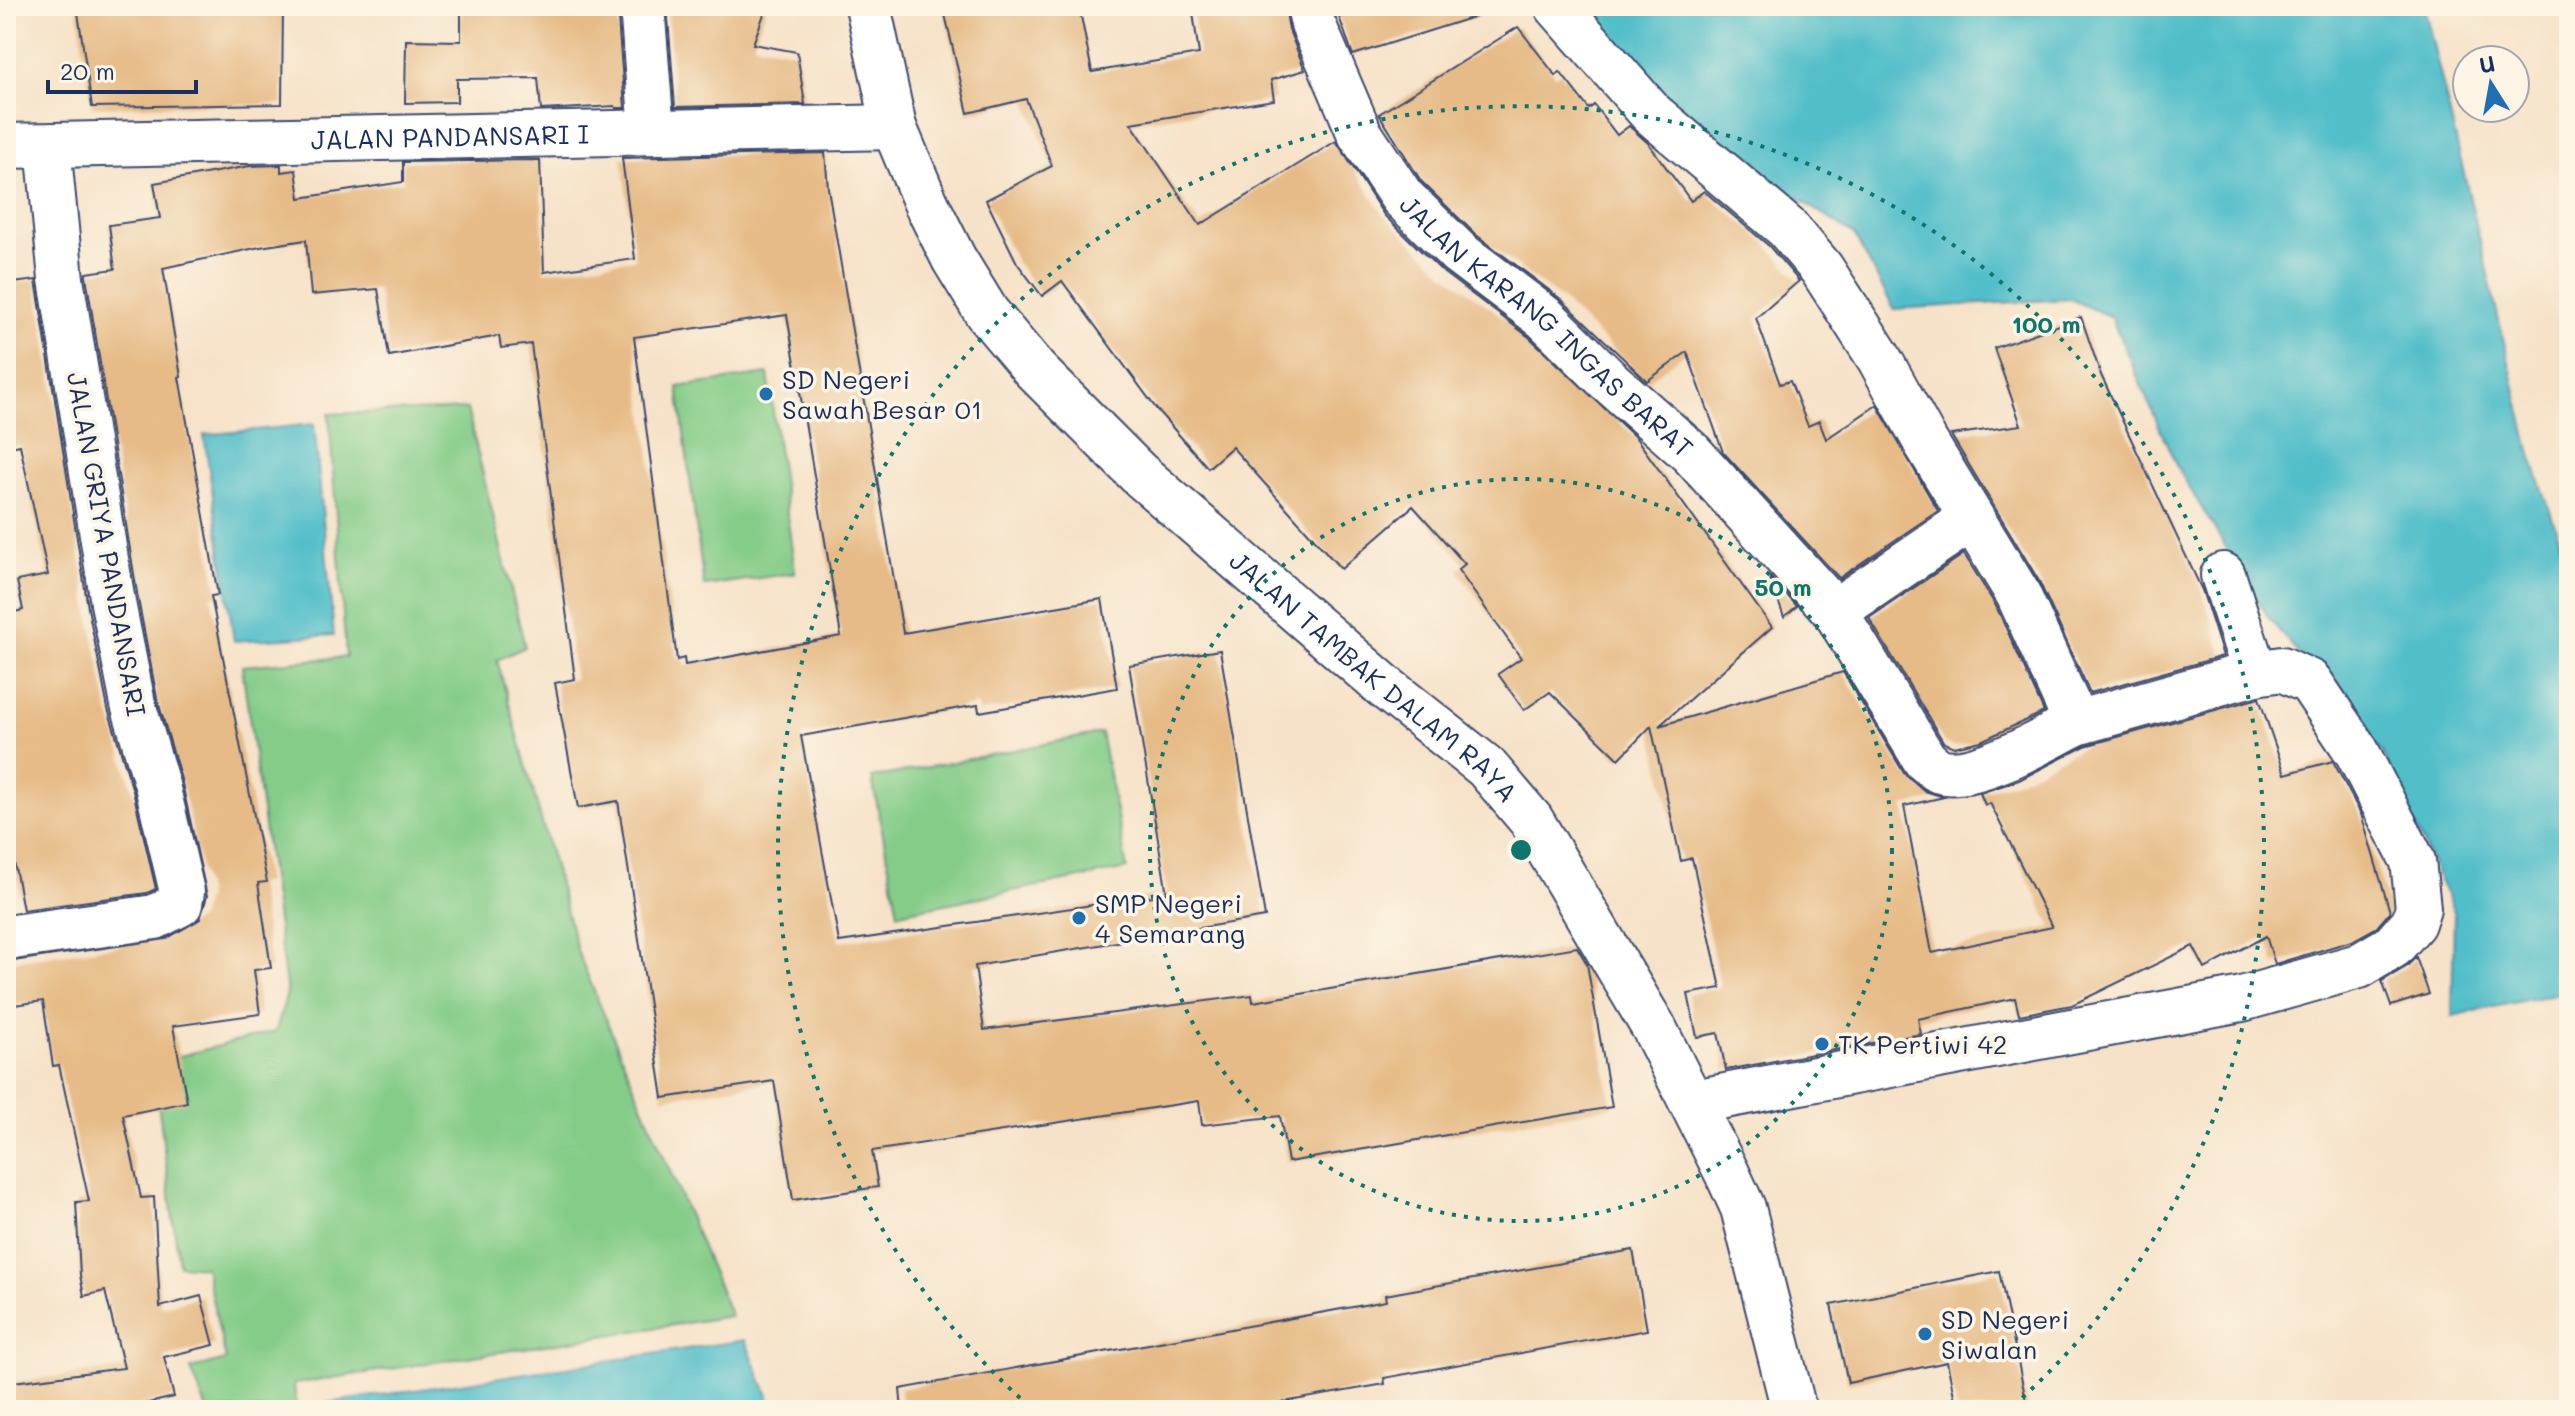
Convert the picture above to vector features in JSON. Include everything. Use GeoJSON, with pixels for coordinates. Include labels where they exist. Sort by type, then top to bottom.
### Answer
{"type":"FeatureCollection","features":[{"type":"Feature","properties":{"kind":"street"},"geometry":{"type":"LineString","coordinates":[[642,6],[652,131]]}},
{"type":"Feature","properties":{"kind":"street","name":"JALAN TAMBAK DALAM RAYA"},"geometry":{"type":"LineString","coordinates":[[868,6],[894,127],[926,203],[954,259],[987,313],[1035,370],[1139,474],[1385,687],[1486,767],[1531,820],[1604,941],[1693,1102],[1743,1208],[1794,1410]]}},
{"type":"Feature","properties":{"kind":"street","name":"JALAN KARANG INGAS BARAT"},"geometry":{"type":"LineString","coordinates":[[1309,6],[1313,24],[1360,134],[1402,197],[1459,253],[1545,318],[1608,380],[1691,453],[1835,611],[1925,760],[1940,771],[1966,770],[2000,762],[2076,723],[2255,673],[2282,669],[2310,682],[2357,752],[2413,861],[2418,908],[2413,923],[2393,946],[2359,966],[2242,999],[1693,1102]]}},
{"type":"Feature","properties":{"kind":"street"},"geometry":{"type":"LineString","coordinates":[[1557,6],[1651,113],[1787,228],[1821,268],[1879,358],[1971,519],[2018,594],[2076,723]]}},
{"type":"Feature","properties":{"kind":"street","name":"JALAN PANDANSARI I"},"geometry":{"type":"LineString","coordinates":[[27,146],[894,127]]}},
{"type":"Feature","properties":{"kind":"street","name":"JALAN GRIYA PANDANSARI"},"geometry":{"type":"LineString","coordinates":[[6,938],[155,917],[180,904],[182,892],[157,785],[133,704],[113,603],[61,279],[27,146]]}},
{"type":"Feature","properties":{"kind":"street"},"geometry":{"type":"LineString","coordinates":[[1835,611],[1971,519]]}},
{"type":"Feature","properties":{"kind":"street"},"geometry":{"type":"LineString","coordinates":[[2223,575],[2255,673]]}},
{"type":"Feature","properties":{"kind":"green space"},"geometry":{"type":"Polygon","coordinates":[[[768,374],[795,573],[704,586],[678,387],[768,374]]]}},
{"type":"Feature","properties":{"kind":"green space"},"geometry":{"type":"Polygon","coordinates":[[[467,409],[525,647],[497,660],[578,953],[731,1316],[294,1384],[297,1410],[207,1410],[191,1369],[226,1360],[205,1267],[179,1265],[153,1063],[276,1031],[287,993],[242,666],[346,657],[329,414],[467,409]]]}},
{"type":"Feature","properties":{"kind":"green space"},"geometry":{"type":"Polygon","coordinates":[[[1101,733],[1127,869],[898,913],[872,778],[1101,733]]]}},
{"type":"Feature","properties":{"kind":"water"},"geometry":{"type":"Polygon","coordinates":[[[1571,6],[2424,6],[2531,455],[2569,567],[2569,991],[2452,1016],[2454,912],[2382,752],[2270,620],[2177,467],[2111,317],[2070,299],[1894,309],[1854,235],[1656,104],[1571,6]]]}},
{"type":"Feature","properties":{"kind":"water"},"geometry":{"type":"Polygon","coordinates":[[[314,424],[334,635],[234,641],[204,435],[314,424]]]}},
{"type":"Feature","properties":{"kind":"water"},"geometry":{"type":"Polygon","coordinates":[[[745,1340],[774,1410],[310,1410],[308,1406],[745,1340]]]}},
{"type":"Feature","properties":{"kind":"building"},"geometry":{"type":"Polygon","coordinates":[[[77,6],[283,6],[282,104],[92,107],[77,6]]]}},
{"type":"Feature","properties":{"kind":"building"},"geometry":{"type":"Polygon","coordinates":[[[461,6],[617,6],[625,108],[541,110],[538,78],[457,79],[457,102],[405,103],[406,40],[461,41],[461,6]]]}},
{"type":"Feature","properties":{"kind":"building"},"geometry":{"type":"Polygon","coordinates":[[[667,6],[767,6],[753,44],[797,52],[805,104],[675,107],[667,6]]]}},
{"type":"Feature","properties":{"kind":"building"},"geometry":{"type":"Polygon","coordinates":[[[943,6],[1079,6],[1092,72],[1199,54],[1192,6],[1285,6],[1289,30],[1305,70],[1271,80],[1274,100],[1131,123],[1200,225],[1336,141],[1384,215],[1444,273],[1529,337],[1636,438],[1772,627],[1659,726],[1843,672],[1904,773],[1925,791],[1944,797],[1904,806],[1932,953],[2052,927],[1990,803],[1985,805],[1980,793],[2019,780],[2085,746],[2259,698],[2285,774],[2333,761],[2361,814],[2390,912],[2377,927],[2352,941],[2275,964],[2266,936],[2205,969],[2193,946],[2072,1005],[2019,1015],[2015,998],[1918,1019],[1921,1034],[1726,1070],[1718,1033],[1697,1037],[1688,994],[1721,988],[1692,858],[1681,861],[1651,726],[1619,759],[1550,692],[1524,710],[1498,674],[1521,658],[1458,570],[1465,564],[1413,506],[1341,569],[1232,447],[1208,468],[1158,411],[1062,281],[1042,296],[1017,263],[986,200],[1052,166],[1026,99],[968,113],[943,6]]]}},
{"type":"Feature","properties":{"kind":"building"},"geometry":{"type":"Polygon","coordinates":[[[1335,6],[1478,6],[1480,15],[1353,55],[1335,6]]]}},
{"type":"Feature","properties":{"kind":"building"},"geometry":{"type":"Polygon","coordinates":[[[1518,27],[1556,76],[1560,72],[1589,109],[1594,105],[1617,135],[1629,126],[1648,143],[1691,201],[1704,191],[1769,246],[1799,281],[1756,318],[1780,384],[1790,381],[1808,426],[1819,421],[1826,439],[1877,405],[1938,511],[1839,578],[1723,452],[1687,352],[1647,381],[1562,300],[1475,234],[1421,181],[1379,114],[1518,27]]]}},
{"type":"Feature","properties":{"kind":"building"},"geometry":{"type":"Polygon","coordinates":[[[825,153],[828,188],[903,633],[1102,599],[1117,688],[979,712],[978,705],[801,736],[839,942],[1167,894],[1129,665],[1220,650],[1265,917],[975,966],[984,1030],[1252,995],[1253,1002],[1577,947],[1587,964],[1612,1107],[1288,1162],[1280,1116],[1202,1125],[1199,1101],[872,1151],[878,1187],[793,1200],[774,1081],[663,1098],[618,801],[578,808],[555,683],[575,679],[531,344],[501,348],[499,336],[389,356],[378,289],[311,295],[306,240],[260,247],[163,268],[218,595],[211,596],[267,882],[258,883],[271,968],[254,970],[260,1014],[173,1026],[187,1102],[123,1115],[141,1198],[154,1197],[160,1307],[201,1296],[214,1345],[164,1357],[174,1397],[119,1410],[6,1410],[6,1383],[124,1368],[105,1291],[84,1296],[76,1202],[89,1201],[59,1065],[53,1066],[43,1001],[6,1006],[6,962],[166,939],[200,919],[207,896],[181,779],[157,698],[86,276],[86,273],[115,269],[109,225],[160,218],[154,183],[250,166],[281,165],[281,172],[296,170],[300,198],[403,182],[403,162],[540,160],[544,272],[635,259],[622,158],[825,153]],[[787,315],[634,337],[677,660],[684,658],[685,665],[841,636],[787,315]]]}},
{"type":"Feature","properties":{"kind":"building"},"geometry":{"type":"Polygon","coordinates":[[[36,280],[88,608],[108,709],[133,791],[156,889],[147,893],[23,910],[14,862],[6,864],[6,614],[23,610],[17,581],[48,575],[20,445],[6,448],[6,284],[36,280]]]}},
{"type":"Feature","properties":{"kind":"building"},"geometry":{"type":"Polygon","coordinates":[[[2081,317],[2101,375],[2202,590],[2223,656],[2090,693],[2039,581],[1951,435],[2021,425],[1994,348],[2081,317]]]}},
{"type":"Feature","properties":{"kind":"building"},"geometry":{"type":"Polygon","coordinates":[[[1964,554],[1996,606],[2044,712],[1981,741],[1954,747],[1944,743],[1869,618],[1964,554]]]}},
{"type":"Feature","properties":{"kind":"building"},"geometry":{"type":"Polygon","coordinates":[[[1769,576],[1797,606],[1784,617],[1769,576]]]}},
{"type":"Feature","properties":{"kind":"building"},"geometry":{"type":"Polygon","coordinates":[[[2416,957],[2429,994],[2391,1006],[2382,981],[2406,967],[2416,957]]]}},
{"type":"Feature","properties":{"kind":"building"},"geometry":{"type":"Polygon","coordinates":[[[1633,1250],[1647,1330],[1384,1378],[1385,1384],[1238,1410],[902,1410],[900,1389],[1386,1301],[1385,1295],[1633,1250]]]}},
{"type":"Feature","properties":{"kind":"building","name":"SD Negeri Siwalan"},"geometry":{"type":"Polygon","coordinates":[[[1999,1271],[2028,1410],[1957,1410],[1947,1362],[1848,1383],[1831,1305],[1999,1271]]]}},
{"type":"Feature","properties":{"kind":"place","name":"SD Negeri Sawah Besar 01"},"geometry":{"type":"Point","coordinates":[766,394]}},
{"type":"Feature","properties":{"kind":"place","name":"SMP Negeri 4 Semarang"},"geometry":{"type":"Point","coordinates":[1079,918]}},
{"type":"Feature","properties":{"kind":"place","name":"TK Pertiwi 42"},"geometry":{"type":"Point","coordinates":[1822,1044]}},
{"type":"Feature","properties":{"kind":"place","name":"SD Negeri Siwalan"},"geometry":{"type":"Point","coordinates":[1925,1334]}}]}
